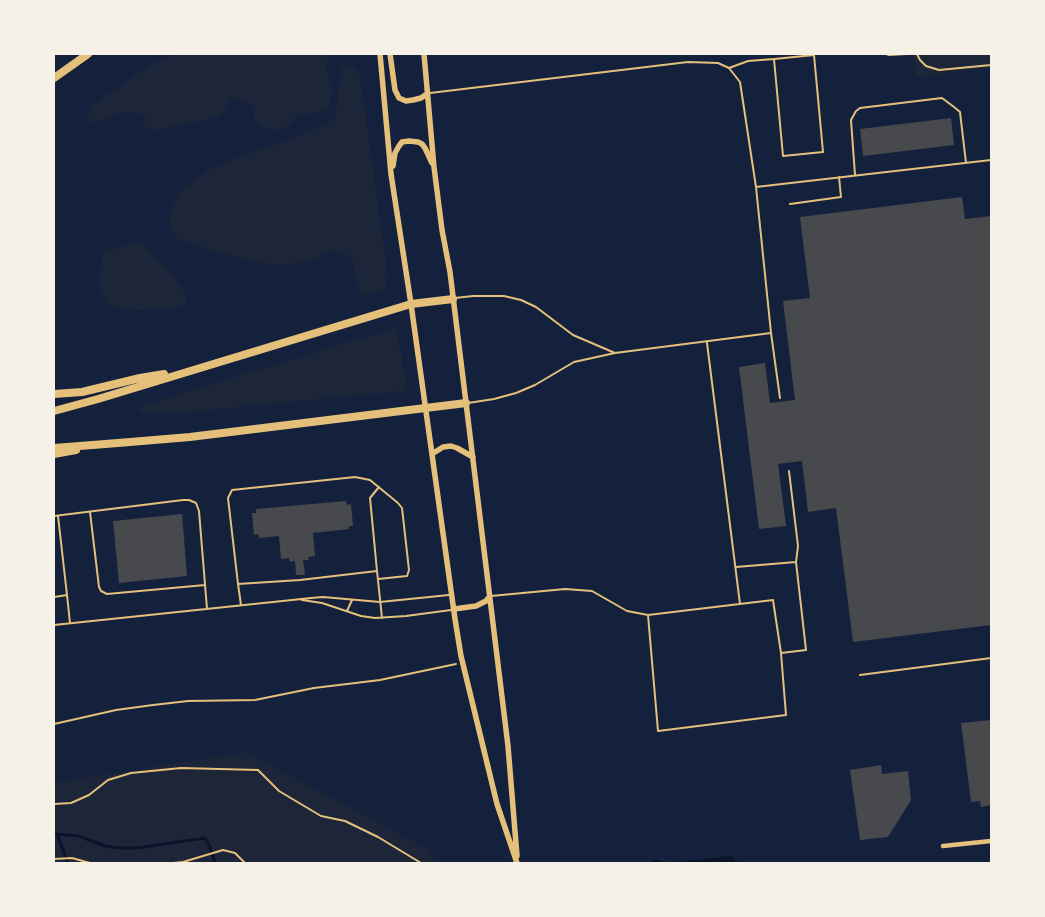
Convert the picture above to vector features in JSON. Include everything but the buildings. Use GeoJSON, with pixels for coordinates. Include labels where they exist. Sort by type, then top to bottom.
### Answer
{"type":"FeatureCollection","features":[{"type":"Feature","properties":{"kind":"highway"},"geometry":{"type":"LineString","coordinates":[[54,78],[88,54]]}},
{"type":"Feature","properties":{"kind":"highway"},"geometry":{"type":"LineString","coordinates":[[54,411],[411,304],[453,299]]}},
{"type":"Feature","properties":{"kind":"highway"},"geometry":{"type":"LineString","coordinates":[[54,394],[82,392],[140,378],[193,369]]}},
{"type":"Feature","properties":{"kind":"highway"},"geometry":{"type":"LineString","coordinates":[[54,448],[190,437],[466,403]]}},
{"type":"Feature","properties":{"kind":"highway"},"geometry":{"type":"LineString","coordinates":[[54,454],[118,444]]}},
{"type":"Feature","properties":{"kind":"main road"},"geometry":{"type":"LineString","coordinates":[[380,54],[392,174],[454,609],[463,662],[497,804],[517,863]]}},
{"type":"Feature","properties":{"kind":"main road"},"geometry":{"type":"LineString","coordinates":[[390,54],[395,90],[399,98],[406,101],[414,100],[428,93]]}},
{"type":"Feature","properties":{"kind":"main road"},"geometry":{"type":"LineString","coordinates":[[424,54],[434,167],[442,230],[450,272],[508,746],[517,863]]}},
{"type":"Feature","properties":{"kind":"main road"},"geometry":{"type":"LineString","coordinates":[[392,174],[395,153],[402,142],[409,140],[422,144],[434,167]]}},
{"type":"Feature","properties":{"kind":"main road"},"geometry":{"type":"LineString","coordinates":[[432,454],[443,447],[451,446],[473,457]]}},
{"type":"Feature","properties":{"kind":"main road"},"geometry":{"type":"LineString","coordinates":[[454,609],[476,606],[486,602],[490,596]]}},
{"type":"Feature","properties":{"kind":"street"},"geometry":{"type":"LineString","coordinates":[[943,846],[991,840]]}},
{"type":"Feature","properties":{"kind":"lane"},"geometry":{"type":"LineString","coordinates":[[730,68],[748,61],[814,55],[823,152],[783,156],[774,59]]}},
{"type":"Feature","properties":{"kind":"lane"},"geometry":{"type":"LineString","coordinates":[[428,93],[688,62],[718,63],[730,68],[740,82],[756,187],[780,398]]}},
{"type":"Feature","properties":{"kind":"lane"},"geometry":{"type":"LineString","coordinates":[[856,176],[851,120],[856,111],[860,108],[942,98],[960,112],[966,163]]}},
{"type":"Feature","properties":{"kind":"lane"},"geometry":{"type":"LineString","coordinates":[[756,187],[991,160]]}},
{"type":"Feature","properties":{"kind":"lane"},"geometry":{"type":"LineString","coordinates":[[790,204],[841,197],[839,177]]}},
{"type":"Feature","properties":{"kind":"lane"},"geometry":{"type":"LineString","coordinates":[[453,299],[473,296],[504,296],[521,300],[536,308],[573,335],[615,353]]}},
{"type":"Feature","properties":{"kind":"lane"},"geometry":{"type":"LineString","coordinates":[[466,403],[494,399],[516,393],[535,385],[574,362],[615,353],[772,333]]}},
{"type":"Feature","properties":{"kind":"lane"},"geometry":{"type":"LineString","coordinates":[[707,342],[740,604]]}},
{"type":"Feature","properties":{"kind":"lane"},"geometry":{"type":"LineString","coordinates":[[781,653],[806,650],[796,562],[798,546],[789,472]]}},
{"type":"Feature","properties":{"kind":"lane"},"geometry":{"type":"LineString","coordinates":[[241,605],[228,498],[232,490],[355,477],[370,480],[398,502],[402,508],[409,570],[407,576],[378,579]]}},
{"type":"Feature","properties":{"kind":"lane"},"geometry":{"type":"LineString","coordinates":[[379,487],[370,498],[382,618]]}},
{"type":"Feature","properties":{"kind":"lane"},"geometry":{"type":"LineString","coordinates":[[54,516],[183,500],[196,503],[199,511],[207,609]]}},
{"type":"Feature","properties":{"kind":"lane"},"geometry":{"type":"LineString","coordinates":[[90,512],[101,591],[107,594],[205,585]]}},
{"type":"Feature","properties":{"kind":"lane"},"geometry":{"type":"LineString","coordinates":[[58,516],[70,623]]}},
{"type":"Feature","properties":{"kind":"lane"},"geometry":{"type":"LineString","coordinates":[[736,567],[796,562]]}},
{"type":"Feature","properties":{"kind":"lane"},"geometry":{"type":"LineString","coordinates":[[238,584],[300,580],[377,571]]}},
{"type":"Feature","properties":{"kind":"lane"},"geometry":{"type":"LineString","coordinates":[[490,596],[564,589],[592,591],[627,611],[648,615],[773,600],[781,653],[786,715],[658,731],[648,615]]}},
{"type":"Feature","properties":{"kind":"lane"},"geometry":{"type":"LineString","coordinates":[[54,625],[322,597],[380,602],[452,594]]}},
{"type":"Feature","properties":{"kind":"lane"},"geometry":{"type":"LineString","coordinates":[[54,597],[67,595]]}},
{"type":"Feature","properties":{"kind":"lane"},"geometry":{"type":"LineString","coordinates":[[299,599],[322,603],[361,616],[382,618],[454,609]]}},
{"type":"Feature","properties":{"kind":"lane"},"geometry":{"type":"LineString","coordinates":[[347,611],[352,600]]}},
{"type":"Feature","properties":{"kind":"lane"},"geometry":{"type":"LineString","coordinates":[[860,675],[991,658]]}},
{"type":"Feature","properties":{"kind":"path"},"geometry":{"type":"LineString","coordinates":[[886,54],[907,54]]}},
{"type":"Feature","properties":{"kind":"path"},"geometry":{"type":"LineString","coordinates":[[916,54],[926,66],[939,70],[991,65]]}},
{"type":"Feature","properties":{"kind":"path"},"geometry":{"type":"LineString","coordinates":[[54,724],[153,704],[188,701],[255,700],[314,688],[380,680],[463,662]]}},
{"type":"Feature","properties":{"kind":"path"},"geometry":{"type":"LineString","coordinates":[[54,804],[71,803],[89,795],[108,780],[131,773],[181,768],[258,770],[279,791],[321,816],[345,821],[378,837],[421,863]]}},
{"type":"Feature","properties":{"kind":"path"},"geometry":{"type":"LineString","coordinates":[[173,863],[183,862],[223,850],[235,853],[245,863]]}},
{"type":"Feature","properties":{"kind":"path"},"geometry":{"type":"LineString","coordinates":[[54,859],[72,858],[90,863]]}},
{"type":"Feature","properties":{"kind":"shaded area"},"geometry":{"type":"Polygon","coordinates":[[[175,54],[329,54],[326,69],[333,89],[328,110],[297,116],[284,129],[269,130],[258,124],[252,105],[245,101],[230,99],[227,107],[220,115],[203,121],[156,130],[144,127],[145,115],[134,112],[122,112],[91,125],[86,119],[93,105],[154,63],[175,54]]]}},
{"type":"Feature","properties":{"kind":"shaded area"},"geometry":{"type":"Polygon","coordinates":[[[913,54],[991,54],[991,68],[916,77],[913,54]]]}},
{"type":"Feature","properties":{"kind":"shaded area"},"geometry":{"type":"Polygon","coordinates":[[[341,63],[358,68],[388,279],[385,289],[373,294],[362,294],[356,285],[354,261],[337,250],[303,262],[285,265],[254,262],[176,238],[170,227],[171,213],[180,191],[205,172],[235,158],[299,136],[335,118],[341,63]]]}},
{"type":"Feature","properties":{"kind":"shaded area"},"geometry":{"type":"Polygon","coordinates":[[[132,242],[143,243],[158,262],[168,269],[186,294],[187,301],[181,308],[125,311],[109,305],[101,296],[99,281],[104,252],[132,242]]]}},
{"type":"Feature","properties":{"kind":"shaded area"},"geometry":{"type":"Polygon","coordinates":[[[395,328],[407,389],[404,391],[177,413],[144,414],[139,410],[141,406],[395,328]]]}},
{"type":"Feature","properties":{"kind":"shaded area"},"geometry":{"type":"Polygon","coordinates":[[[246,752],[428,849],[435,863],[54,863],[54,783],[246,752]]]}},
{"type":"Feature","properties":{"kind":"shaded area"},"geometry":{"type":"Polygon","coordinates":[[[731,856],[738,863],[666,863],[731,856]]]}},
{"type":"Feature","properties":{"kind":"shaded area"},"geometry":{"type":"Polygon","coordinates":[[[654,860],[659,860],[666,863],[652,863],[654,860]]]}},
{"type":"Feature","properties":{"kind":"waterway"},"geometry":{"type":"LineString","coordinates":[[54,834],[79,836],[105,846],[119,848],[137,848],[205,838],[215,863]]}},
{"type":"Feature","properties":{"kind":"waterway"},"geometry":{"type":"LineString","coordinates":[[57,834],[68,863]]}}]}
